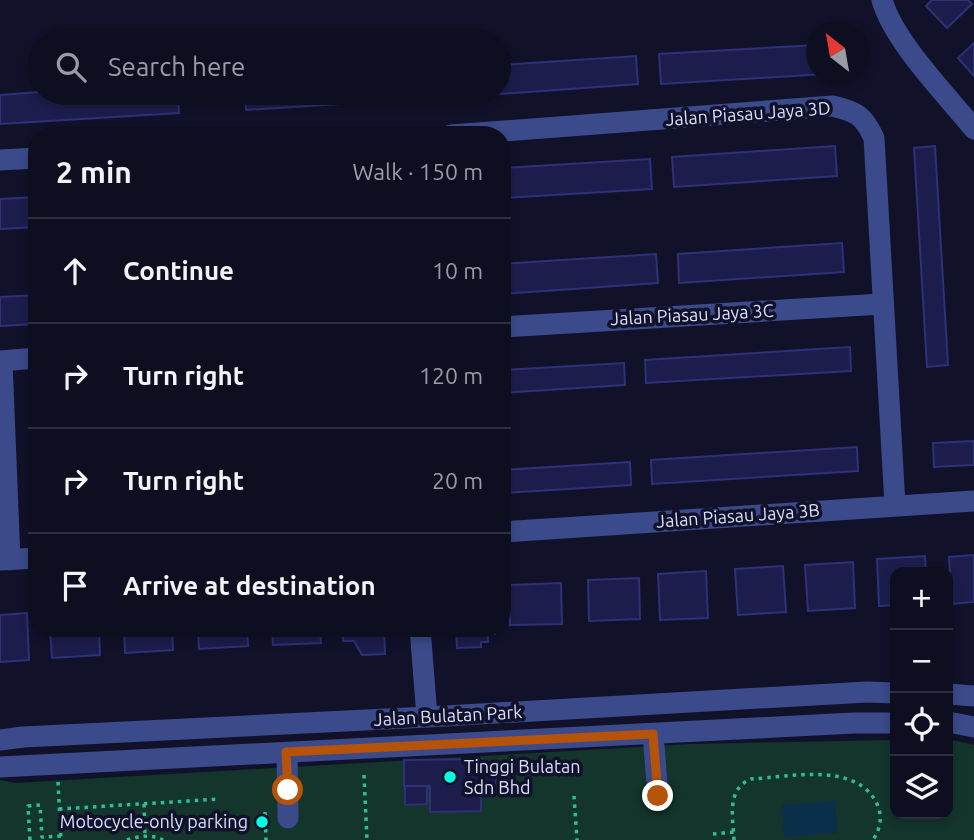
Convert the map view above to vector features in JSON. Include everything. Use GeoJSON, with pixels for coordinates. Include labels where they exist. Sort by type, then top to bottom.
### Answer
{"type":"FeatureCollection","features":[{"type":"Feature","properties":{"kind":"street"},"geometry":{"type":"LineString","coordinates":[[882,0],[897,35],[974,129]]}},
{"type":"Feature","properties":{"kind":"street","name":"Jalan Piasau Jaya 3D"},"geometry":{"type":"LineString","coordinates":[[511,131],[833,107],[854,111],[866,122],[874,138],[895,505]]}},
{"type":"Feature","properties":{"kind":"street"},"geometry":{"type":"LineString","coordinates":[[0,160],[28,158]]}},
{"type":"Feature","properties":{"kind":"street","name":"Jalan Piasau Jaya 3C"},"geometry":{"type":"LineString","coordinates":[[511,326],[882,304]]}},
{"type":"Feature","properties":{"kind":"street"},"geometry":{"type":"LineString","coordinates":[[28,359],[1,361],[5,560],[28,559]]}},
{"type":"Feature","properties":{"kind":"street","name":"Jalan Piasau Jaya 3B"},"geometry":{"type":"LineString","coordinates":[[511,531],[974,501]]}},
{"type":"Feature","properties":{"kind":"street"},"geometry":{"type":"LineString","coordinates":[[421,637],[427,717]]}},
{"type":"Feature","properties":{"kind":"street","name":"Jalan Bulatan Park"},"geometry":{"type":"LineString","coordinates":[[0,740],[890,693]]}},
{"type":"Feature","properties":{"kind":"street"},"geometry":{"type":"LineString","coordinates":[[953,694],[974,696]]}},
{"type":"Feature","properties":{"kind":"street"},"geometry":{"type":"LineString","coordinates":[[0,767],[890,723]]}},
{"type":"Feature","properties":{"kind":"street"},"geometry":{"type":"LineString","coordinates":[[953,723],[974,727]]}},
{"type":"Feature","properties":{"kind":"street"},"geometry":{"type":"LineString","coordinates":[[653,734],[658,796]]}},
{"type":"Feature","properties":{"kind":"street"},"geometry":{"type":"LineString","coordinates":[[286,752],[288,818]]}},
{"type":"Feature","properties":{"kind":"path"},"geometry":{"type":"LineString","coordinates":[[30,840],[28,806],[40,805],[42,839],[61,838],[57,766]]}},
{"type":"Feature","properties":{"kind":"path"},"geometry":{"type":"LineString","coordinates":[[365,775],[367,840]]}},
{"type":"Feature","properties":{"kind":"path"},"geometry":{"type":"LineString","coordinates":[[734,840],[733,796],[744,782],[751,779],[827,775],[852,780],[870,793],[881,815],[878,832],[873,840]]}},
{"type":"Feature","properties":{"kind":"path"},"geometry":{"type":"LineString","coordinates":[[574,796],[577,840]]}},
{"type":"Feature","properties":{"kind":"path"},"geometry":{"type":"LineString","coordinates":[[59,809],[220,799]]}},
{"type":"Feature","properties":{"kind":"path"},"geometry":{"type":"LineString","coordinates":[[144,803],[145,836]]}},
{"type":"Feature","properties":{"kind":"path"},"geometry":{"type":"LineString","coordinates":[[265,812],[266,840]]}},
{"type":"Feature","properties":{"kind":"path"},"geometry":{"type":"LineString","coordinates":[[713,834],[734,832]]}},
{"type":"Feature","properties":{"kind":"path"},"geometry":{"type":"LineString","coordinates":[[127,840],[145,836],[163,840]]}},
{"type":"Feature","properties":{"kind":"green space"},"geometry":{"type":"Polygon","coordinates":[[[890,740],[890,819],[953,819],[953,740],[974,745],[974,840],[0,840],[0,780],[15,783],[691,744],[890,740]]]}},
{"type":"Feature","properties":{"kind":"water"},"geometry":{"type":"Polygon","coordinates":[[[835,801],[837,833],[784,837],[782,805],[835,801]]]}},
{"type":"Feature","properties":{"kind":"building"},"geometry":{"type":"Polygon","coordinates":[[[932,0],[968,0],[972,4],[947,28],[926,6],[932,0]]]}},
{"type":"Feature","properties":{"kind":"building"},"geometry":{"type":"Polygon","coordinates":[[[974,43],[974,76],[958,58],[974,43]]]}},
{"type":"Feature","properties":{"kind":"building"},"geometry":{"type":"Polygon","coordinates":[[[806,46],[806,75],[661,84],[659,54],[806,46]]]}},
{"type":"Feature","properties":{"kind":"building"},"geometry":{"type":"Polygon","coordinates":[[[636,56],[638,84],[511,93],[511,64],[636,56]]]}},
{"type":"Feature","properties":{"kind":"building"},"geometry":{"type":"Polygon","coordinates":[[[28,93],[28,105],[179,105],[179,113],[0,124],[0,95],[28,93]]]}},
{"type":"Feature","properties":{"kind":"building"},"geometry":{"type":"Polygon","coordinates":[[[246,105],[325,105],[246,110],[246,105]]]}},
{"type":"Feature","properties":{"kind":"building"},"geometry":{"type":"Polygon","coordinates":[[[835,146],[837,176],[674,187],[672,157],[835,146]]]}},
{"type":"Feature","properties":{"kind":"building"},"geometry":{"type":"Polygon","coordinates":[[[935,146],[948,365],[927,367],[914,148],[935,146]]]}},
{"type":"Feature","properties":{"kind":"building"},"geometry":{"type":"Polygon","coordinates":[[[650,159],[652,189],[511,197],[511,167],[650,159]]]}},
{"type":"Feature","properties":{"kind":"building"},"geometry":{"type":"Polygon","coordinates":[[[28,197],[28,227],[0,229],[0,199],[28,197]]]}},
{"type":"Feature","properties":{"kind":"building"},"geometry":{"type":"Polygon","coordinates":[[[842,243],[844,272],[679,283],[678,254],[842,243]]]}},
{"type":"Feature","properties":{"kind":"building"},"geometry":{"type":"Polygon","coordinates":[[[656,254],[658,283],[511,293],[511,263],[656,254]]]}},
{"type":"Feature","properties":{"kind":"building"},"geometry":{"type":"Polygon","coordinates":[[[28,295],[28,324],[0,326],[0,297],[28,295]]]}},
{"type":"Feature","properties":{"kind":"building"},"geometry":{"type":"Polygon","coordinates":[[[850,347],[851,371],[646,383],[645,360],[850,347]]]}},
{"type":"Feature","properties":{"kind":"building"},"geometry":{"type":"Polygon","coordinates":[[[624,363],[625,385],[511,392],[511,369],[624,363]]]}},
{"type":"Feature","properties":{"kind":"building"},"geometry":{"type":"Polygon","coordinates":[[[974,441],[974,465],[934,467],[933,443],[974,441]]]}},
{"type":"Feature","properties":{"kind":"building"},"geometry":{"type":"Polygon","coordinates":[[[857,447],[858,471],[652,484],[651,460],[857,447]]]}},
{"type":"Feature","properties":{"kind":"building"},"geometry":{"type":"Polygon","coordinates":[[[630,462],[631,485],[511,492],[511,469],[630,462]]]}},
{"type":"Feature","properties":{"kind":"building"},"geometry":{"type":"Polygon","coordinates":[[[974,555],[974,602],[953,604],[953,567],[950,567],[949,557],[974,555]]]}},
{"type":"Feature","properties":{"kind":"building"},"geometry":{"type":"Polygon","coordinates":[[[925,556],[926,567],[890,567],[890,605],[879,606],[877,559],[925,556]]]}},
{"type":"Feature","properties":{"kind":"building"},"geometry":{"type":"Polygon","coordinates":[[[853,562],[855,608],[808,611],[805,565],[853,562]]]}},
{"type":"Feature","properties":{"kind":"building"},"geometry":{"type":"Polygon","coordinates":[[[783,566],[786,612],[738,615],[735,569],[783,566]]]}},
{"type":"Feature","properties":{"kind":"building"},"geometry":{"type":"Polygon","coordinates":[[[706,571],[708,618],[660,620],[658,574],[706,571]]]}},
{"type":"Feature","properties":{"kind":"building"},"geometry":{"type":"Polygon","coordinates":[[[639,578],[640,619],[589,621],[588,580],[639,578]]]}},
{"type":"Feature","properties":{"kind":"building"},"geometry":{"type":"Polygon","coordinates":[[[561,583],[562,624],[511,625],[511,585],[561,583]]]}},
{"type":"Feature","properties":{"kind":"building"},"geometry":{"type":"Polygon","coordinates":[[[27,613],[29,660],[0,662],[0,615],[27,613]]]}},
{"type":"Feature","properties":{"kind":"building"},"geometry":{"type":"Polygon","coordinates":[[[51,637],[99,637],[100,655],[52,658],[51,637]]]}},
{"type":"Feature","properties":{"kind":"building"},"geometry":{"type":"Polygon","coordinates":[[[124,637],[172,637],[173,650],[125,653],[124,637]]]}},
{"type":"Feature","properties":{"kind":"building"},"geometry":{"type":"Polygon","coordinates":[[[198,637],[248,637],[248,646],[199,649],[198,637]]]}},
{"type":"Feature","properties":{"kind":"building"},"geometry":{"type":"Polygon","coordinates":[[[273,637],[321,637],[321,643],[273,645],[273,637]]]}},
{"type":"Feature","properties":{"kind":"building"},"geometry":{"type":"Polygon","coordinates":[[[343,637],[384,637],[385,654],[362,655],[354,641],[343,641],[343,637]]]}},
{"type":"Feature","properties":{"kind":"building"},"geometry":{"type":"Polygon","coordinates":[[[456,637],[488,637],[488,642],[481,642],[481,647],[457,648],[456,637]]]}},
{"type":"Feature","properties":{"kind":"building","name":"Tinggi Bulatan Sdn Bhd"},"geometry":{"type":"Polygon","coordinates":[[[483,759],[483,769],[497,769],[496,785],[481,786],[481,811],[430,812],[430,786],[404,786],[404,760],[483,759]]]}},
{"type":"Feature","properties":{"kind":"building"},"geometry":{"type":"Polygon","coordinates":[[[405,786],[427,786],[427,804],[405,805],[405,786]]]}},
{"type":"Feature","properties":{"kind":"place","name":"Tinggi Bulatan Sdn Bhd"},"geometry":{"type":"Point","coordinates":[450,777]}},
{"type":"Feature","properties":{"kind":"place","name":"Motocycle-only parking"},"geometry":{"type":"Point","coordinates":[262,822]}},
{"type":"Feature","properties":{"kind":"route"},"geometry":{"type":"LineString","coordinates":[[288,790],[286,752],[653,734],[658,796]]}}]}
